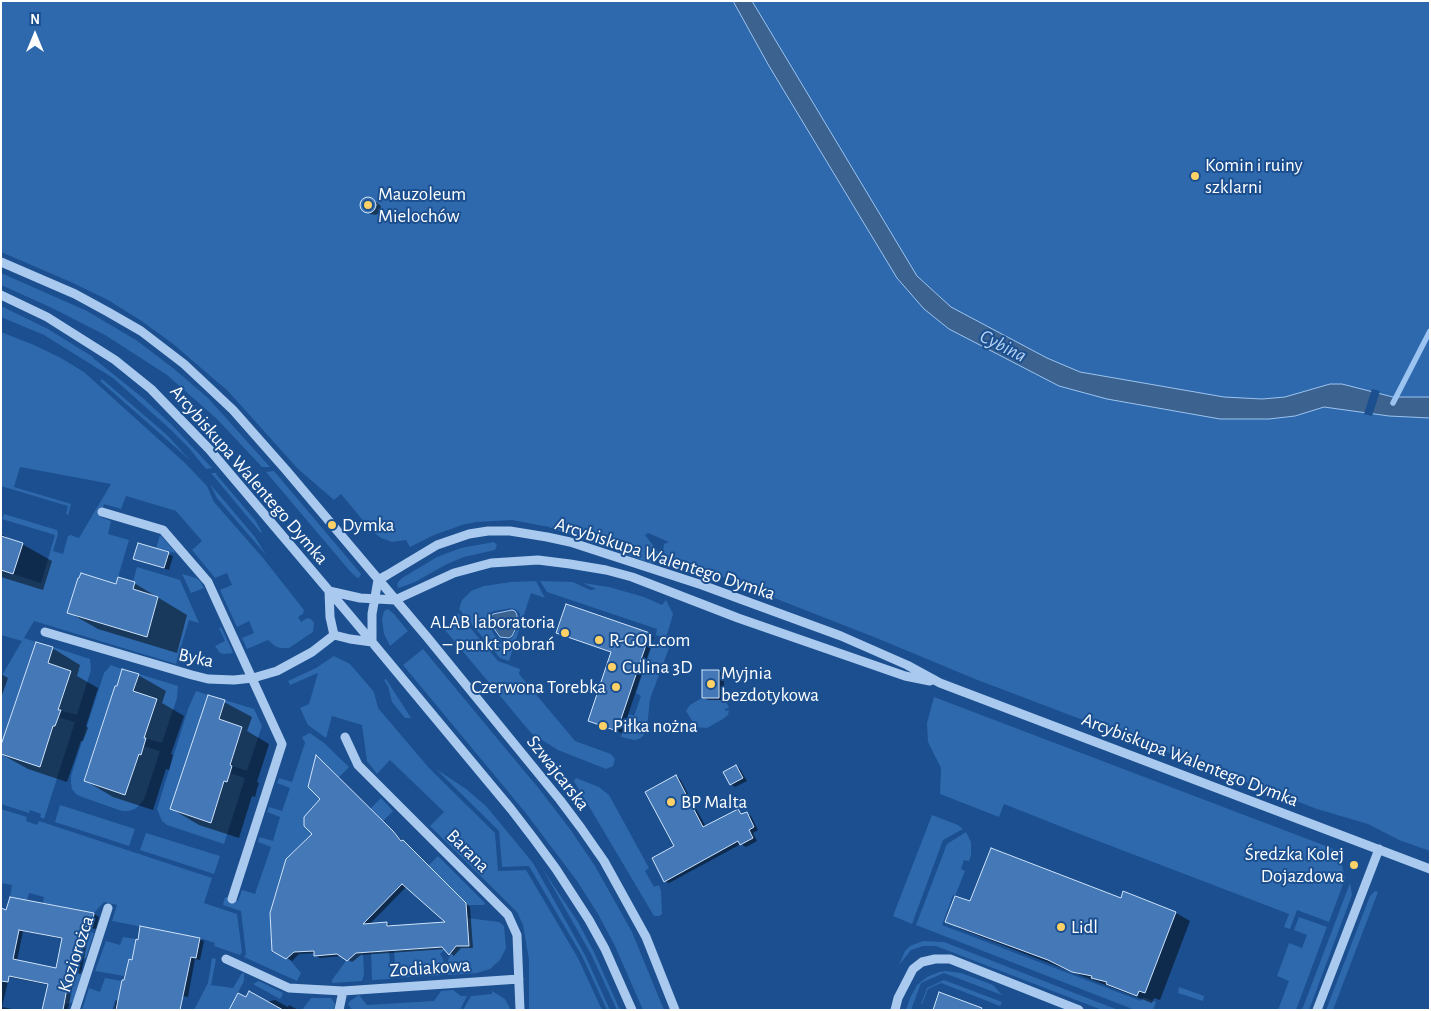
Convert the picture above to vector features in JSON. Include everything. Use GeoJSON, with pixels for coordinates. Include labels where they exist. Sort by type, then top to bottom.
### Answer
{"type":"FeatureCollection","features":[{"type":"Feature","properties":{"kind":"street","name":"Arcybiskupa Walentego Dymka"},"geometry":{"type":"LineString","coordinates":[[1,262],[52,283],[108,312],[140,332],[184,364],[232,410],[286,470],[378,580],[425,552],[453,539],[488,531],[529,533],[570,542],[753,603],[841,636],[907,664],[940,683],[1430,868]]}},
{"type":"Feature","properties":{"kind":"street","name":"Arcybiskupa Walentego Dymka"},"geometry":{"type":"LineString","coordinates":[[1,295],[47,317],[84,339],[115,360],[151,389],[209,449],[329,591],[360,598],[395,600],[454,573],[491,563],[538,560],[570,564],[632,576],[738,618],[905,676],[940,683]]}},
{"type":"Feature","properties":{"kind":"street"},"geometry":{"type":"LineString","coordinates":[[102,512],[163,530],[208,582],[282,744],[232,899]]}},
{"type":"Feature","properties":{"kind":"street"},"geometry":{"type":"LineString","coordinates":[[372,642],[372,614],[378,580]]}},
{"type":"Feature","properties":{"kind":"street","name":"Szwajcarska"},"geometry":{"type":"LineString","coordinates":[[378,580],[554,793],[598,853],[625,897],[646,937],[675,1010]]}},
{"type":"Feature","properties":{"kind":"street"},"geometry":{"type":"LineString","coordinates":[[329,591],[330,618],[334,635],[372,642]]}},
{"type":"Feature","properties":{"kind":"street"},"geometry":{"type":"LineString","coordinates":[[329,591],[511,809],[556,868],[590,920],[632,1010]]}},
{"type":"Feature","properties":{"kind":"street","name":"Byka"},"geometry":{"type":"LineString","coordinates":[[45,632],[192,675],[208,679],[234,680],[253,678],[291,664],[334,635]]}},
{"type":"Feature","properties":{"kind":"street","name":"Barana"},"geometry":{"type":"LineString","coordinates":[[345,737],[358,765],[508,915],[517,935],[520,1010]]}},
{"type":"Feature","properties":{"kind":"street"},"geometry":{"type":"LineString","coordinates":[[1318,1010],[1379,849]]}},
{"type":"Feature","properties":{"kind":"street","name":"Koziorożca"},"geometry":{"type":"LineString","coordinates":[[75,1010],[108,908]]}},
{"type":"Feature","properties":{"kind":"street","name":"Zodiakowa"},"geometry":{"type":"LineString","coordinates":[[226,959],[289,988],[343,991],[519,979]]}},
{"type":"Feature","properties":{"kind":"street"},"geometry":{"type":"LineString","coordinates":[[895,1010],[898,998],[912,969],[922,962],[935,959],[950,959],[1079,1010]]}},
{"type":"Feature","properties":{"kind":"street"},"geometry":{"type":"LineString","coordinates":[[339,1010],[343,991]]}},
{"type":"Feature","properties":{"kind":"shaded area"},"geometry":{"type":"Polygon","coordinates":[[[1,1],[1430,1],[1430,851],[1399,840],[1368,824],[1317,809],[975,679],[735,581],[668,559],[663,551],[664,544],[669,542],[648,533],[645,535],[662,557],[656,555],[653,564],[549,527],[512,520],[476,522],[462,525],[434,535],[410,547],[406,540],[392,542],[381,538],[371,530],[341,494],[334,500],[298,469],[228,391],[172,343],[108,300],[1,252],[1,1]]]}},
{"type":"Feature","properties":{"kind":"shaded area"},"geometry":{"type":"Polygon","coordinates":[[[1,273],[87,311],[136,340],[208,398],[270,467],[262,467],[217,419],[167,375],[105,335],[1,285],[1,273]]]}},
{"type":"Feature","properties":{"kind":"shaded area"},"geometry":{"type":"Polygon","coordinates":[[[1,306],[48,329],[93,357],[143,398],[173,426],[212,468],[206,469],[170,429],[113,378],[44,335],[1,317],[1,306]]]}},
{"type":"Feature","properties":{"kind":"shaded area"},"geometry":{"type":"Polygon","coordinates":[[[1,332],[61,358],[84,372],[185,463],[207,486],[214,502],[263,558],[304,610],[303,614],[298,617],[301,622],[307,618],[311,619],[314,623],[313,632],[289,648],[280,648],[268,640],[247,649],[242,638],[254,633],[249,621],[237,627],[220,590],[232,585],[227,573],[215,578],[192,550],[202,541],[176,511],[126,496],[121,509],[104,504],[100,517],[111,521],[108,534],[129,540],[116,584],[81,573],[70,608],[148,631],[158,597],[133,589],[137,567],[180,580],[199,623],[189,620],[176,664],[34,621],[24,638],[36,642],[1,745],[1,677],[22,641],[1,635],[1,570],[41,583],[55,535],[2,519],[4,514],[57,530],[58,534],[53,551],[63,554],[68,536],[71,535],[79,538],[111,484],[20,467],[14,487],[71,504],[68,515],[66,514],[68,506],[1,486],[1,332]]]}},
{"type":"Feature","properties":{"kind":"shaded area"},"geometry":{"type":"Polygon","coordinates":[[[102,379],[167,435],[190,460],[100,381],[102,379]]]}},
{"type":"Feature","properties":{"kind":"shaded area"},"geometry":{"type":"Polygon","coordinates":[[[274,471],[361,574],[359,578],[349,570],[266,472],[274,471]]]}},
{"type":"Feature","properties":{"kind":"shaded area"},"geometry":{"type":"Polygon","coordinates":[[[211,473],[217,473],[255,520],[261,533],[211,473]]]}},
{"type":"Feature","properties":{"kind":"shaded area"},"geometry":{"type":"Polygon","coordinates":[[[210,484],[255,537],[266,555],[217,498],[210,484]]]}},
{"type":"Feature","properties":{"kind":"shaded area"},"geometry":{"type":"Polygon","coordinates":[[[160,535],[162,537],[176,553],[156,548],[160,535]]]}},
{"type":"Feature","properties":{"kind":"shaded area"},"geometry":{"type":"Polygon","coordinates":[[[494,542],[497,545],[495,550],[464,557],[415,582],[399,588],[397,586],[402,578],[437,557],[461,548],[494,542]]]}},
{"type":"Feature","properties":{"kind":"shaded area"},"geometry":{"type":"Polygon","coordinates":[[[182,574],[196,578],[204,588],[191,593],[182,574]]]}},
{"type":"Feature","properties":{"kind":"shaded area"},"geometry":{"type":"Polygon","coordinates":[[[536,581],[545,598],[531,593],[509,661],[500,658],[459,609],[462,600],[471,591],[484,586],[536,581]],[[512,608],[489,613],[487,622],[495,636],[502,640],[511,639],[519,627],[520,614],[512,608]]]}},
{"type":"Feature","properties":{"kind":"shaded area"},"geometry":{"type":"Polygon","coordinates":[[[540,581],[573,582],[590,590],[596,589],[583,583],[609,587],[644,597],[662,605],[666,600],[673,614],[666,638],[656,635],[657,629],[547,592],[540,581]]]}},
{"type":"Feature","properties":{"kind":"shaded area"},"geometry":{"type":"Polygon","coordinates":[[[388,609],[408,631],[390,646],[384,634],[382,620],[384,611],[388,609]]]}},
{"type":"Feature","properties":{"kind":"shaded area"},"geometry":{"type":"Polygon","coordinates":[[[458,613],[498,661],[520,669],[519,674],[575,741],[611,754],[615,759],[613,766],[606,769],[558,750],[531,733],[445,630],[454,622],[458,613]]]}},
{"type":"Feature","properties":{"kind":"shaded area"},"geometry":{"type":"Polygon","coordinates":[[[221,627],[233,653],[220,653],[215,646],[225,641],[219,628],[221,627]]]}},
{"type":"Feature","properties":{"kind":"shaded area"},"geometry":{"type":"Polygon","coordinates":[[[653,643],[669,648],[650,699],[647,728],[639,739],[634,740],[621,737],[629,714],[634,716],[641,696],[636,693],[653,643]]]}},
{"type":"Feature","properties":{"kind":"shaded area"},"geometry":{"type":"Polygon","coordinates":[[[53,647],[90,659],[91,670],[77,715],[58,710],[71,671],[48,663],[53,647]]]}},
{"type":"Feature","properties":{"kind":"shaded area"},"geometry":{"type":"Polygon","coordinates":[[[423,649],[540,790],[595,866],[632,932],[664,1010],[643,1010],[615,946],[577,881],[525,812],[403,665],[423,649]]]}},
{"type":"Feature","properties":{"kind":"shaded area"},"geometry":{"type":"Polygon","coordinates":[[[334,656],[350,664],[374,692],[378,708],[429,768],[495,833],[498,871],[526,870],[578,958],[602,1010],[529,1010],[529,960],[523,925],[517,912],[430,826],[444,812],[390,760],[377,774],[367,761],[362,725],[332,716],[326,738],[308,725],[300,708],[309,704],[318,673],[290,685],[288,681],[316,668],[334,656]]]}},
{"type":"Feature","properties":{"kind":"shaded area"},"geometry":{"type":"Polygon","coordinates":[[[111,665],[122,669],[84,781],[125,795],[139,754],[141,754],[144,746],[160,751],[144,800],[135,809],[129,811],[122,811],[82,797],[72,789],[71,783],[71,776],[104,673],[111,665]]]}},
{"type":"Feature","properties":{"kind":"shaded area"},"geometry":{"type":"Polygon","coordinates":[[[139,674],[178,686],[177,698],[162,743],[144,738],[133,691],[139,674]]]}},
{"type":"Feature","properties":{"kind":"shaded area"},"geometry":{"type":"Polygon","coordinates":[[[386,679],[411,718],[405,718],[392,702],[388,686],[384,680],[386,679]]]}},
{"type":"Feature","properties":{"kind":"shaded area"},"geometry":{"type":"Polygon","coordinates":[[[196,691],[208,695],[170,809],[211,823],[224,781],[227,782],[230,773],[245,778],[224,844],[167,825],[162,821],[157,809],[188,709],[196,691]]]}},
{"type":"Feature","properties":{"kind":"shaded area"},"geometry":{"type":"Polygon","coordinates":[[[934,697],[1339,851],[1345,879],[1329,922],[1297,910],[1290,929],[1284,927],[1289,914],[1004,804],[999,817],[940,794],[941,768],[928,742],[927,723],[934,697]]]}},
{"type":"Feature","properties":{"kind":"shaded area"},"geometry":{"type":"Polygon","coordinates":[[[700,699],[724,700],[729,708],[725,709],[725,711],[729,710],[728,715],[707,728],[696,727],[686,711],[690,705],[700,699]]]}},
{"type":"Feature","properties":{"kind":"shaded area"},"geometry":{"type":"Polygon","coordinates":[[[225,700],[254,709],[262,726],[247,771],[230,765],[242,727],[219,719],[225,700]]]}},
{"type":"Feature","properties":{"kind":"shaded area"},"geometry":{"type":"Polygon","coordinates":[[[58,717],[75,722],[44,819],[40,817],[41,814],[30,810],[29,813],[1,804],[1,754],[39,767],[58,717]]]}},
{"type":"Feature","properties":{"kind":"shaded area"},"geometry":{"type":"Polygon","coordinates":[[[310,733],[324,743],[349,767],[338,778],[316,755],[321,799],[304,817],[304,826],[312,834],[286,859],[297,881],[281,875],[270,913],[272,953],[281,953],[284,958],[290,960],[301,973],[297,981],[244,957],[246,954],[241,911],[223,905],[225,897],[238,901],[242,890],[255,894],[271,847],[258,842],[259,837],[273,841],[280,817],[267,812],[269,807],[282,811],[290,788],[277,783],[279,778],[292,782],[305,743],[302,737],[310,733]]]}},
{"type":"Feature","properties":{"kind":"shaded area"},"geometry":{"type":"Polygon","coordinates":[[[436,769],[466,789],[486,806],[533,863],[585,955],[610,1010],[607,1010],[582,956],[529,866],[502,867],[499,831],[436,769]]]}},
{"type":"Feature","properties":{"kind":"shaded area"},"geometry":{"type":"Polygon","coordinates":[[[576,778],[599,787],[609,795],[649,868],[645,871],[654,887],[659,885],[662,914],[659,916],[654,916],[574,781],[576,778]]]}},
{"type":"Feature","properties":{"kind":"shaded area"},"geometry":{"type":"Polygon","coordinates":[[[381,798],[393,811],[383,821],[370,809],[381,798]]]}},
{"type":"Feature","properties":{"kind":"shaded area"},"geometry":{"type":"Polygon","coordinates":[[[60,805],[135,829],[129,846],[55,822],[60,805]]]}},
{"type":"Feature","properties":{"kind":"shaded area"},"geometry":{"type":"Polygon","coordinates":[[[1,809],[27,817],[26,821],[37,825],[39,821],[212,878],[204,903],[237,914],[242,952],[240,955],[214,946],[215,943],[200,938],[112,921],[117,905],[104,902],[94,913],[43,903],[44,897],[29,893],[27,900],[10,897],[12,885],[1,883],[1,809]]]}},
{"type":"Feature","properties":{"kind":"shaded area"},"geometry":{"type":"Polygon","coordinates":[[[932,815],[958,825],[963,829],[943,840],[912,924],[893,916],[932,815]]]}},
{"type":"Feature","properties":{"kind":"shaded area"},"geometry":{"type":"Polygon","coordinates":[[[966,832],[971,842],[971,855],[969,861],[964,860],[961,869],[965,871],[955,896],[953,895],[942,925],[1141,1001],[1143,997],[1156,1002],[1153,1010],[1135,1010],[916,925],[947,844],[966,832]]]}},
{"type":"Feature","properties":{"kind":"shaded area"},"geometry":{"type":"Polygon","coordinates":[[[146,833],[220,856],[214,874],[140,850],[146,833]]]}},
{"type":"Feature","properties":{"kind":"shaded area"},"geometry":{"type":"Polygon","coordinates":[[[438,856],[485,903],[484,905],[466,905],[428,866],[438,856]]]}},
{"type":"Feature","properties":{"kind":"shaded area"},"geometry":{"type":"Polygon","coordinates":[[[542,868],[578,922],[594,952],[620,1010],[617,1010],[591,954],[542,868]]]}},
{"type":"Feature","properties":{"kind":"shaded area"},"geometry":{"type":"Polygon","coordinates":[[[1350,883],[1352,895],[1309,1010],[1302,1010],[1350,883]]]}},
{"type":"Feature","properties":{"kind":"shaded area"},"geometry":{"type":"Polygon","coordinates":[[[1375,891],[1378,892],[1333,1010],[1326,1010],[1370,896],[1375,891]]]}},
{"type":"Feature","properties":{"kind":"shaded area"},"geometry":{"type":"Polygon","coordinates":[[[1299,917],[1327,927],[1296,1010],[1278,1010],[1289,981],[1277,976],[1289,943],[1302,948],[1307,935],[1294,930],[1299,917]]]}},
{"type":"Feature","properties":{"kind":"shaded area"},"geometry":{"type":"Polygon","coordinates":[[[467,918],[499,922],[504,926],[506,948],[500,960],[490,969],[477,973],[448,975],[448,960],[454,947],[469,945],[467,918]]]}},
{"type":"Feature","properties":{"kind":"shaded area"},"geometry":{"type":"Polygon","coordinates":[[[85,926],[92,927],[91,932],[94,933],[86,958],[79,959],[85,926]]]}},
{"type":"Feature","properties":{"kind":"shaded area"},"geometry":{"type":"Polygon","coordinates":[[[123,937],[136,939],[132,960],[129,959],[124,976],[95,971],[106,941],[120,945],[123,937]]]}},
{"type":"Feature","properties":{"kind":"shaded area"},"geometry":{"type":"Polygon","coordinates":[[[923,941],[944,942],[1118,1010],[1102,1010],[936,946],[923,946],[911,950],[899,965],[905,951],[910,946],[923,941]]]}},
{"type":"Feature","properties":{"kind":"shaded area"},"geometry":{"type":"Polygon","coordinates":[[[444,947],[440,954],[443,959],[444,975],[396,978],[394,951],[444,947]]]}},
{"type":"Feature","properties":{"kind":"shaded area"},"geometry":{"type":"Polygon","coordinates":[[[389,951],[391,979],[372,980],[371,952],[389,951]]]}},
{"type":"Feature","properties":{"kind":"shaded area"},"geometry":{"type":"Polygon","coordinates":[[[363,953],[364,975],[362,981],[332,983],[332,980],[351,954],[363,953]]]}},
{"type":"Feature","properties":{"kind":"shaded area"},"geometry":{"type":"Polygon","coordinates":[[[212,958],[216,959],[211,985],[233,988],[242,973],[244,973],[244,981],[229,1010],[194,1010],[208,983],[212,958]]]}},
{"type":"Feature","properties":{"kind":"shaded area"},"geometry":{"type":"Polygon","coordinates":[[[77,967],[83,975],[73,1002],[64,1005],[70,971],[76,972],[77,967]]]}},
{"type":"Feature","properties":{"kind":"shaded area"},"geometry":{"type":"Polygon","coordinates":[[[946,971],[961,973],[993,985],[1002,995],[944,973],[921,983],[911,1010],[906,1010],[917,985],[927,977],[946,971]]]}},
{"type":"Feature","properties":{"kind":"shaded area"},"geometry":{"type":"Polygon","coordinates":[[[105,978],[122,981],[118,1000],[115,1000],[112,1010],[82,1010],[89,988],[100,992],[105,978]]]}},
{"type":"Feature","properties":{"kind":"shaded area"},"geometry":{"type":"Polygon","coordinates":[[[944,980],[1002,1002],[1000,1006],[941,983],[928,989],[921,1004],[927,988],[944,980]]]}},
{"type":"Feature","properties":{"kind":"shaded area"},"geometry":{"type":"Polygon","coordinates":[[[259,981],[283,993],[280,999],[253,984],[259,981]]]}},
{"type":"Feature","properties":{"kind":"shaded area"},"geometry":{"type":"Polygon","coordinates":[[[1179,987],[1204,996],[1203,1001],[1178,993],[1179,987]]]}},
{"type":"Feature","properties":{"kind":"shaded area"},"geometry":{"type":"Polygon","coordinates":[[[453,990],[461,996],[467,996],[460,1010],[352,1010],[348,1004],[359,995],[367,1005],[434,1001],[441,991],[453,990]]]}},
{"type":"Feature","properties":{"kind":"shaded area"},"geometry":{"type":"Polygon","coordinates":[[[492,991],[505,999],[511,1010],[463,1010],[471,996],[492,994],[492,991]]]}},
{"type":"Feature","properties":{"kind":"shaded area"},"geometry":{"type":"Polygon","coordinates":[[[311,998],[331,998],[335,1004],[334,1010],[302,1010],[311,998]]]}},
{"type":"Feature","properties":{"kind":"water","name":"Cybina"},"geometry":{"type":"Polygon","coordinates":[[[733,1],[752,1],[917,276],[951,307],[1047,358],[1080,372],[1224,397],[1262,399],[1285,397],[1330,384],[1342,384],[1393,397],[1430,397],[1430,418],[1389,416],[1324,407],[1295,416],[1269,419],[1220,419],[1107,399],[1059,386],[949,329],[924,309],[897,278],[769,66],[733,1]]]}},
{"type":"Feature","properties":{"kind":"water"},"geometry":{"type":"Polygon","coordinates":[[[512,610],[517,615],[516,628],[509,638],[500,637],[490,623],[491,616],[512,610]]]}},
{"type":"Feature","properties":{"kind":"pier"},"geometry":{"type":"Polygon","coordinates":[[[1372,389],[1380,391],[1372,416],[1364,414],[1372,389]]]}},
{"type":"Feature","properties":{"kind":"building","name":"Mauzoleum Mielochów"},"geometry":{"type":"Polygon","coordinates":[[[365,197],[371,197],[376,202],[374,211],[365,213],[360,208],[360,202],[365,197]]]}},
{"type":"Feature","properties":{"kind":"building"},"geometry":{"type":"Polygon","coordinates":[[[1,536],[23,543],[13,574],[1,570],[1,536]]]}},
{"type":"Feature","properties":{"kind":"building"},"geometry":{"type":"Polygon","coordinates":[[[138,543],[169,552],[164,568],[133,559],[138,543]]]}},
{"type":"Feature","properties":{"kind":"building"},"geometry":{"type":"Polygon","coordinates":[[[81,573],[116,584],[118,577],[135,582],[133,589],[158,597],[147,637],[67,613],[81,573]]]}},
{"type":"Feature","properties":{"kind":"building","name":"Czerwona Torebka"},"geometry":{"type":"Polygon","coordinates":[[[566,604],[650,633],[617,731],[588,721],[611,652],[556,633],[566,604]]]}},
{"type":"Feature","properties":{"kind":"building"},"geometry":{"type":"Polygon","coordinates":[[[36,642],[53,647],[48,663],[71,671],[58,710],[61,710],[55,726],[53,726],[40,767],[1,754],[1,745],[36,642]]]}},
{"type":"Feature","properties":{"kind":"building"},"geometry":{"type":"Polygon","coordinates":[[[122,669],[139,674],[133,691],[157,699],[144,738],[146,738],[141,755],[139,754],[125,795],[84,781],[122,669]]]}},
{"type":"Feature","properties":{"kind":"building","name":"Myjnia bezdotykowa"},"geometry":{"type":"Polygon","coordinates":[[[702,670],[719,670],[719,698],[702,698],[702,670]]]}},
{"type":"Feature","properties":{"kind":"building"},"geometry":{"type":"Polygon","coordinates":[[[208,695],[225,700],[219,719],[242,727],[230,765],[232,766],[227,782],[224,781],[211,823],[170,809],[208,695]]]}},
{"type":"Feature","properties":{"kind":"building"},"geometry":{"type":"Polygon","coordinates":[[[316,755],[401,841],[403,840],[466,903],[469,946],[456,946],[449,955],[442,947],[356,953],[347,961],[337,954],[314,956],[314,951],[294,952],[286,959],[272,951],[270,913],[286,859],[312,834],[304,826],[304,817],[320,799],[308,787],[316,755]],[[402,884],[363,924],[387,922],[387,926],[445,922],[402,884]]]}},
{"type":"Feature","properties":{"kind":"building"},"geometry":{"type":"Polygon","coordinates":[[[736,765],[743,778],[730,785],[723,772],[736,765]]]}},
{"type":"Feature","properties":{"kind":"building"},"geometry":{"type":"Polygon","coordinates":[[[676,775],[703,827],[738,809],[741,814],[747,812],[754,827],[749,830],[753,838],[740,845],[738,841],[664,882],[652,858],[674,846],[645,792],[676,775]]]}},
{"type":"Feature","properties":{"kind":"building","name":"Lidl"},"geometry":{"type":"Polygon","coordinates":[[[991,848],[1121,898],[1123,891],[1176,912],[1145,993],[1139,991],[1137,996],[1106,984],[1107,982],[1091,978],[1092,976],[1072,972],[1048,960],[945,922],[955,896],[970,901],[991,848]]]}},
{"type":"Feature","properties":{"kind":"building"},"geometry":{"type":"Polygon","coordinates":[[[10,897],[94,913],[92,927],[85,926],[76,972],[70,971],[63,1010],[42,1010],[48,984],[9,976],[8,982],[1,981],[1,908],[6,910],[10,897]],[[19,930],[13,959],[56,968],[62,938],[19,930]]]}},
{"type":"Feature","properties":{"kind":"building"},"geometry":{"type":"Polygon","coordinates":[[[140,926],[200,938],[196,958],[191,957],[180,1010],[116,1010],[122,980],[124,980],[129,959],[132,960],[140,926]]]}},
{"type":"Feature","properties":{"kind":"building"},"geometry":{"type":"Polygon","coordinates":[[[249,991],[283,1010],[229,1010],[238,993],[246,997],[249,991]]]}},
{"type":"Feature","properties":{"kind":"building"},"geometry":{"type":"Polygon","coordinates":[[[939,992],[982,1008],[981,1010],[933,1010],[939,992]]]}},
{"type":"Feature","properties":{"kind":"waterway"},"geometry":{"type":"LineString","coordinates":[[1393,403],[1430,331]]}},
{"type":"Feature","properties":{"kind":"place","name":"Komin i ruiny szklarni"},"geometry":{"type":"Point","coordinates":[1195,176]}},
{"type":"Feature","properties":{"kind":"place","name":"Mauzoleum Mielochów"},"geometry":{"type":"Point","coordinates":[368,205]}},
{"type":"Feature","properties":{"kind":"place","name":"Dymka"},"geometry":{"type":"Point","coordinates":[332,525]}},
{"type":"Feature","properties":{"kind":"place","name":"ALAB laboratoria – punkt pobrań"},"geometry":{"type":"Point","coordinates":[565,633]}},
{"type":"Feature","properties":{"kind":"place","name":"R-GOL.com"},"geometry":{"type":"Point","coordinates":[599,640]}},
{"type":"Feature","properties":{"kind":"place","name":"Culina 3D"},"geometry":{"type":"Point","coordinates":[612,667]}},
{"type":"Feature","properties":{"kind":"place","name":"Myjnia bezdotykowa"},"geometry":{"type":"Point","coordinates":[711,684]}},
{"type":"Feature","properties":{"kind":"place","name":"Czerwona Torebka"},"geometry":{"type":"Point","coordinates":[616,687]}},
{"type":"Feature","properties":{"kind":"place","name":"Piłka nożna"},"geometry":{"type":"Point","coordinates":[603,726]}},
{"type":"Feature","properties":{"kind":"place","name":"BP Malta"},"geometry":{"type":"Point","coordinates":[671,802]}},
{"type":"Feature","properties":{"kind":"place","name":"Średzka Kolej Dojazdowa"},"geometry":{"type":"Point","coordinates":[1354,865]}},
{"type":"Feature","properties":{"kind":"place","name":"Lidl"},"geometry":{"type":"Point","coordinates":[1061,927]}}]}
